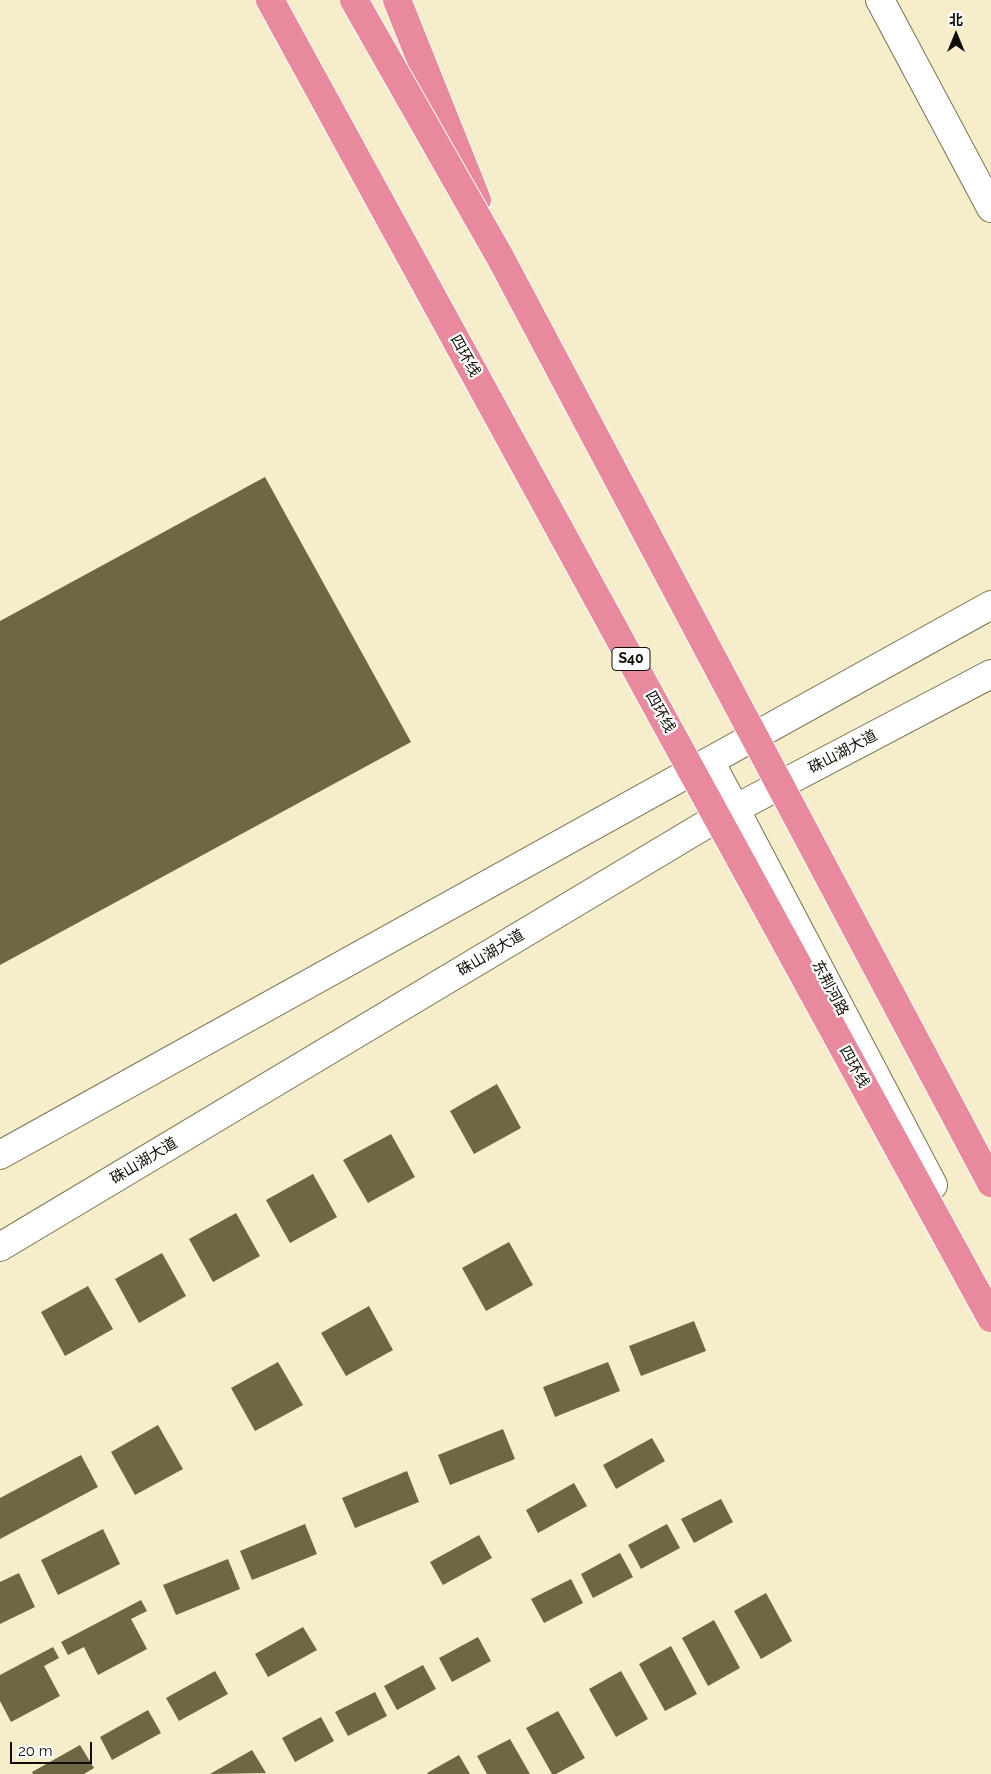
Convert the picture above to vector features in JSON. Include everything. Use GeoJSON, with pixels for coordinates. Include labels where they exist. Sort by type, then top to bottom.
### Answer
{"type":"FeatureCollection","features":[{"type":"Feature","properties":{"kind":"highway","name":"四环线"},"geometry":{"type":"LineString","coordinates":[[270,0],[991,1318]]}},
{"type":"Feature","properties":{"kind":"highway"},"geometry":{"type":"LineString","coordinates":[[354,0],[500,257],[991,1183]]}},
{"type":"Feature","properties":{"kind":"highway"},"geometry":{"type":"LineString","coordinates":[[397,0],[500,257]]}},
{"type":"Feature","properties":{"kind":"main road"},"geometry":{"type":"LineString","coordinates":[[880,0],[991,208]]}},
{"type":"Feature","properties":{"kind":"main road"},"geometry":{"type":"LineString","coordinates":[[0,1154],[991,605]]}},
{"type":"Feature","properties":{"kind":"main road","name":"硃山湖大道"},"geometry":{"type":"LineString","coordinates":[[0,1248],[736,808],[991,674]]}},
{"type":"Feature","properties":{"kind":"main road","name":"东荆河路"},"geometry":{"type":"LineString","coordinates":[[710,761],[991,1295]]}},
{"type":"Feature","properties":{"kind":"building"},"geometry":{"type":"Polygon","coordinates":[[[265,477],[411,742],[0,965],[0,621],[265,477]]]}},
{"type":"Feature","properties":{"kind":"building"},"geometry":{"type":"Polygon","coordinates":[[[497,1084],[521,1128],[474,1154],[450,1111],[497,1084]]]}},
{"type":"Feature","properties":{"kind":"building"},"geometry":{"type":"Polygon","coordinates":[[[391,1134],[415,1177],[368,1203],[343,1160],[391,1134]]]}},
{"type":"Feature","properties":{"kind":"building"},"geometry":{"type":"Polygon","coordinates":[[[313,1174],[337,1217],[290,1243],[266,1200],[313,1174]]]}},
{"type":"Feature","properties":{"kind":"building"},"geometry":{"type":"Polygon","coordinates":[[[236,1213],[260,1256],[213,1282],[189,1239],[236,1213]]]}},
{"type":"Feature","properties":{"kind":"building"},"geometry":{"type":"Polygon","coordinates":[[[509,1242],[533,1285],[486,1311],[462,1268],[509,1242]]]}},
{"type":"Feature","properties":{"kind":"building"},"geometry":{"type":"Polygon","coordinates":[[[162,1253],[186,1296],[139,1323],[115,1279],[162,1253]]]}},
{"type":"Feature","properties":{"kind":"building"},"geometry":{"type":"Polygon","coordinates":[[[88,1286],[113,1329],[65,1356],[41,1312],[88,1286]]]}},
{"type":"Feature","properties":{"kind":"building"},"geometry":{"type":"Polygon","coordinates":[[[369,1306],[393,1350],[346,1376],[321,1333],[369,1306]]]}},
{"type":"Feature","properties":{"kind":"building"},"geometry":{"type":"Polygon","coordinates":[[[694,1321],[706,1351],[641,1376],[629,1346],[694,1321]]]}},
{"type":"Feature","properties":{"kind":"building"},"geometry":{"type":"Polygon","coordinates":[[[278,1362],[303,1405],[255,1431],[231,1388],[278,1362]]]}},
{"type":"Feature","properties":{"kind":"building"},"geometry":{"type":"Polygon","coordinates":[[[608,1362],[620,1391],[555,1417],[543,1387],[608,1362]]]}},
{"type":"Feature","properties":{"kind":"building"},"geometry":{"type":"Polygon","coordinates":[[[158,1425],[183,1469],[135,1495],[111,1452],[158,1425]]]}},
{"type":"Feature","properties":{"kind":"building"},"geometry":{"type":"Polygon","coordinates":[[[503,1429],[515,1459],[450,1485],[438,1455],[503,1429]]]}},
{"type":"Feature","properties":{"kind":"building"},"geometry":{"type":"Polygon","coordinates":[[[652,1438],[665,1461],[616,1489],[603,1465],[652,1438]]]}},
{"type":"Feature","properties":{"kind":"building"},"geometry":{"type":"Polygon","coordinates":[[[81,1455],[98,1487],[0,1539],[0,1498],[81,1455]]]}},
{"type":"Feature","properties":{"kind":"building"},"geometry":{"type":"Polygon","coordinates":[[[407,1471],[419,1502],[355,1528],[342,1498],[407,1471]]]}},
{"type":"Feature","properties":{"kind":"building"},"geometry":{"type":"Polygon","coordinates":[[[574,1483],[587,1506],[538,1533],[526,1510],[574,1483]]]}},
{"type":"Feature","properties":{"kind":"building"},"geometry":{"type":"Polygon","coordinates":[[[721,1499],[733,1522],[694,1543],[681,1519],[721,1499]]]}},
{"type":"Feature","properties":{"kind":"building"},"geometry":{"type":"Polygon","coordinates":[[[305,1524],[317,1554],[252,1580],[240,1551],[305,1524]]]}},
{"type":"Feature","properties":{"kind":"building"},"geometry":{"type":"Polygon","coordinates":[[[667,1524],[680,1548],[641,1569],[628,1545],[667,1524]]]}},
{"type":"Feature","properties":{"kind":"building"},"geometry":{"type":"Polygon","coordinates":[[[103,1529],[120,1564],[58,1595],[41,1560],[103,1529]]]}},
{"type":"Feature","properties":{"kind":"building"},"geometry":{"type":"Polygon","coordinates":[[[479,1535],[492,1558],[443,1585],[430,1562],[479,1535]]]}},
{"type":"Feature","properties":{"kind":"building"},"geometry":{"type":"Polygon","coordinates":[[[620,1553],[633,1577],[593,1598],[581,1574],[620,1553]]]}},
{"type":"Feature","properties":{"kind":"building"},"geometry":{"type":"Polygon","coordinates":[[[228,1559],[240,1589],[176,1615],[163,1585],[228,1559]]]}},
{"type":"Feature","properties":{"kind":"building"},"geometry":{"type":"Polygon","coordinates":[[[19,1573],[35,1607],[0,1624],[0,1582],[19,1573]]]}},
{"type":"Feature","properties":{"kind":"building"},"geometry":{"type":"Polygon","coordinates":[[[571,1579],[583,1603],[544,1623],[531,1599],[571,1579]]]}},
{"type":"Feature","properties":{"kind":"building"},"geometry":{"type":"Polygon","coordinates":[[[766,1593],[792,1641],[761,1659],[734,1611],[766,1593]]]}},
{"type":"Feature","properties":{"kind":"building"},"geometry":{"type":"Polygon","coordinates":[[[141,1600],[147,1611],[131,1619],[147,1649],[98,1675],[84,1647],[68,1655],[61,1642],[141,1600]]]}},
{"type":"Feature","properties":{"kind":"building"},"geometry":{"type":"Polygon","coordinates":[[[714,1620],[740,1668],[708,1686],[682,1638],[714,1620]]]}},
{"type":"Feature","properties":{"kind":"building"},"geometry":{"type":"Polygon","coordinates":[[[303,1627],[317,1650],[268,1677],[255,1654],[303,1627]]]}},
{"type":"Feature","properties":{"kind":"building"},"geometry":{"type":"Polygon","coordinates":[[[478,1637],[491,1661],[452,1682],[439,1658],[478,1637]]]}},
{"type":"Feature","properties":{"kind":"building"},"geometry":{"type":"Polygon","coordinates":[[[671,1646],[697,1694],[665,1711],[639,1664],[671,1646]]]}},
{"type":"Feature","properties":{"kind":"building"},"geometry":{"type":"Polygon","coordinates":[[[53,1647],[59,1658],[44,1666],[60,1696],[11,1722],[0,1701],[0,1675],[53,1647]]]}},
{"type":"Feature","properties":{"kind":"building"},"geometry":{"type":"Polygon","coordinates":[[[423,1665],[436,1689],[397,1710],[384,1686],[423,1665]]]}},
{"type":"Feature","properties":{"kind":"building"},"geometry":{"type":"Polygon","coordinates":[[[215,1671],[228,1694],[179,1721],[166,1698],[215,1671]]]}},
{"type":"Feature","properties":{"kind":"building"},"geometry":{"type":"Polygon","coordinates":[[[621,1671],[648,1719],[616,1737],[589,1689],[621,1671]]]}},
{"type":"Feature","properties":{"kind":"building"},"geometry":{"type":"Polygon","coordinates":[[[375,1692],[387,1716],[348,1736],[335,1712],[375,1692]]]}},
{"type":"Feature","properties":{"kind":"building"},"geometry":{"type":"Polygon","coordinates":[[[148,1710],[161,1733],[112,1760],[100,1737],[148,1710]]]}},
{"type":"Feature","properties":{"kind":"building"},"geometry":{"type":"Polygon","coordinates":[[[558,1711],[585,1758],[556,1774],[552,1774],[526,1728],[558,1711]]]}},
{"type":"Feature","properties":{"kind":"building"},"geometry":{"type":"Polygon","coordinates":[[[321,1717],[334,1741],[295,1762],[282,1738],[321,1717]]]}},
{"type":"Feature","properties":{"kind":"building"},"geometry":{"type":"Polygon","coordinates":[[[510,1739],[530,1774],[487,1774],[477,1756],[510,1739]]]}},
{"type":"Feature","properties":{"kind":"building"},"geometry":{"type":"Polygon","coordinates":[[[80,1745],[94,1768],[84,1774],[33,1774],[32,1772],[80,1745]]]}},
{"type":"Feature","properties":{"kind":"building"},"geometry":{"type":"Polygon","coordinates":[[[252,1750],[266,1773],[210,1774],[252,1750]]]}},
{"type":"Feature","properties":{"kind":"building"},"geometry":{"type":"Polygon","coordinates":[[[459,1755],[470,1774],[427,1773],[459,1755]]]}}]}
